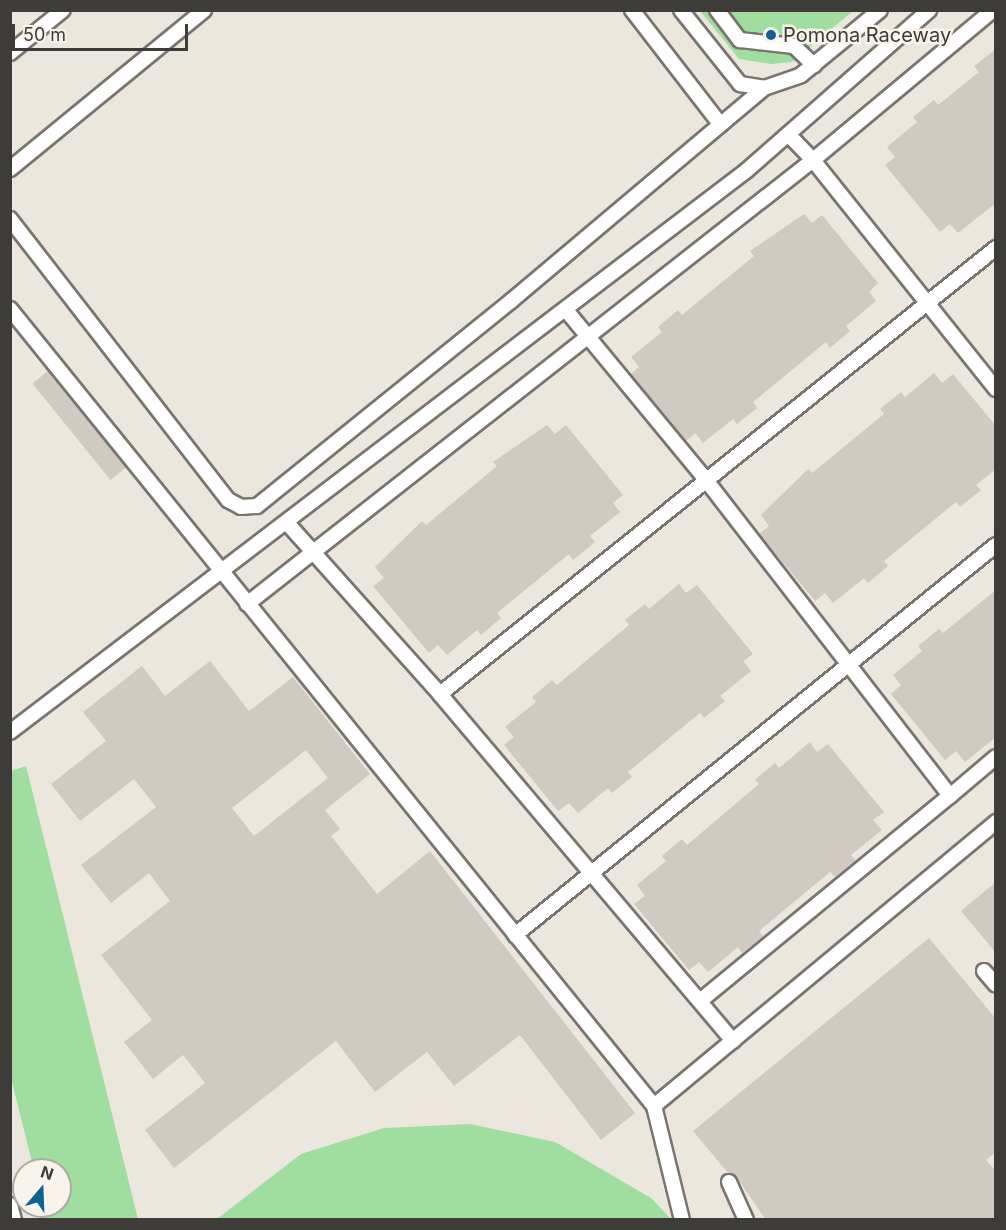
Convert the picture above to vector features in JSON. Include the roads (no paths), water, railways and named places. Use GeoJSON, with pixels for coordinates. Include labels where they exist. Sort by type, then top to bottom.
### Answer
{"type":"FeatureCollection","features":[{"type":"Feature","properties":{"kind":"lane"},"geometry":{"type":"LineString","coordinates":[[10,53],[63,10]]}},
{"type":"Feature","properties":{"kind":"lane"},"geometry":{"type":"LineString","coordinates":[[10,169],[204,10]]}},
{"type":"Feature","properties":{"kind":"lane"},"geometry":{"type":"LineString","coordinates":[[632,10],[721,125]]}},
{"type":"Feature","properties":{"kind":"lane"},"geometry":{"type":"LineString","coordinates":[[681,10],[740,84],[764,88]]}},
{"type":"Feature","properties":{"kind":"lane"},"geometry":{"type":"LineString","coordinates":[[717,10],[740,40],[794,46],[814,65]]}},
{"type":"Feature","properties":{"kind":"lane"},"geometry":{"type":"LineString","coordinates":[[10,219],[228,500],[241,507],[257,506],[764,88],[801,75],[880,10]]}},
{"type":"Feature","properties":{"kind":"lane"},"geometry":{"type":"LineString","coordinates":[[10,732],[223,574],[566,310],[788,134],[929,10]]}},
{"type":"Feature","properties":{"kind":"lane"},"geometry":{"type":"LineString","coordinates":[[247,604],[813,160],[993,10]]}},
{"type":"Feature","properties":{"kind":"lane"},"geometry":{"type":"LineString","coordinates":[[788,134],[813,160],[924,304],[996,389]]}},
{"type":"Feature","properties":{"kind":"lane"},"geometry":{"type":"LineString","coordinates":[[440,694],[924,304],[996,249]]}},
{"type":"Feature","properties":{"kind":"lane"},"geometry":{"type":"LineString","coordinates":[[10,309],[654,1106],[682,1220]]}},
{"type":"Feature","properties":{"kind":"lane"},"geometry":{"type":"LineString","coordinates":[[566,310],[706,480],[950,796]]}},
{"type":"Feature","properties":{"kind":"lane"},"geometry":{"type":"LineString","coordinates":[[288,524],[440,694],[733,1041]]}},
{"type":"Feature","properties":{"kind":"lane"},"geometry":{"type":"LineString","coordinates":[[515,935],[996,545]]}},
{"type":"Feature","properties":{"kind":"lane"},"geometry":{"type":"LineString","coordinates":[[700,1001],[996,757]]}},
{"type":"Feature","properties":{"kind":"lane"},"geometry":{"type":"LineString","coordinates":[[654,1106],[996,822]]}},
{"type":"Feature","properties":{"kind":"lane"},"geometry":{"type":"LineString","coordinates":[[984,971],[996,985]]}},
{"type":"Feature","properties":{"kind":"lane"},"geometry":{"type":"LineString","coordinates":[[729,1182],[746,1220]]}},
{"type":"Feature","properties":{"kind":"lane"},"geometry":{"type":"LineString","coordinates":[[10,1205],[14,1220]]}},
{"type":"Feature","properties":{"kind":"place","name":"Pomona Raceway"},"geometry":{"type":"Point","coordinates":[771,35]}}]}
